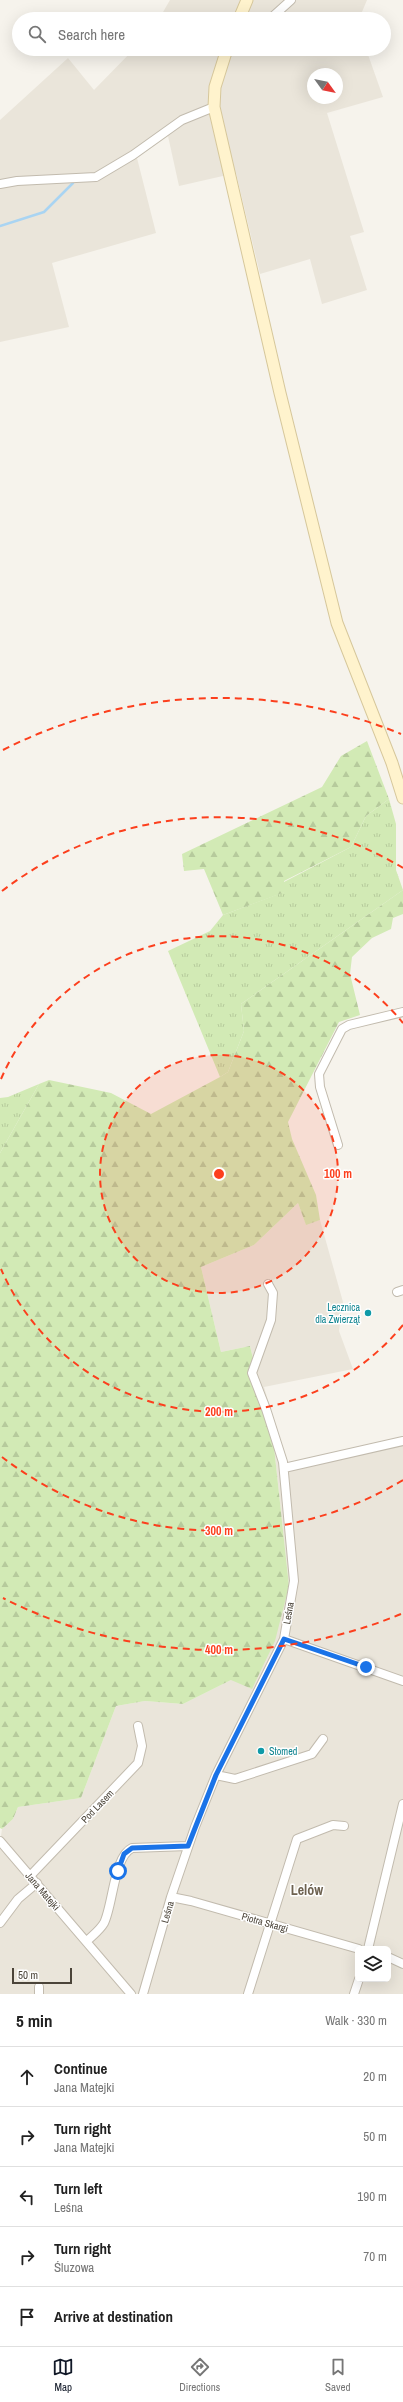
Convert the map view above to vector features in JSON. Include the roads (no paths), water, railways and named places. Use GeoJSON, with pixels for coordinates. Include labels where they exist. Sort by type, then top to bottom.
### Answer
{"type":"FeatureCollection","features":[{"type":"Feature","properties":{"kind":"street"},"geometry":{"type":"LineString","coordinates":[[242,12],[247,0]]}},
{"type":"Feature","properties":{"kind":"street"},"geometry":{"type":"LineString","coordinates":[[278,12],[291,0]]}},
{"type":"Feature","properties":{"kind":"street"},"geometry":{"type":"LineString","coordinates":[[226,56],[215,87],[214,107],[280,393],[335,617],[392,763],[403,798]]}},
{"type":"Feature","properties":{"kind":"street"},"geometry":{"type":"LineString","coordinates":[[0,184],[17,181],[96,177],[133,155],[182,120],[214,107]]}},
{"type":"Feature","properties":{"kind":"street"},"geometry":{"type":"LineString","coordinates":[[338,1145],[320,1087],[319,1074],[323,1062],[342,1029],[349,1024],[403,1012]]}},
{"type":"Feature","properties":{"kind":"street","name":"Leśna"},"geometry":{"type":"LineString","coordinates":[[143,1994],[171,1897],[188,1846],[216,1775],[284,1639],[294,1581],[284,1468],[266,1409],[252,1373],[271,1320],[273,1293],[268,1284]]}},
{"type":"Feature","properties":{"kind":"street"},"geometry":{"type":"LineString","coordinates":[[284,1468],[403,1441]]}},
{"type":"Feature","properties":{"kind":"street"},"geometry":{"type":"LineString","coordinates":[[284,1639],[403,1681]]}},
{"type":"Feature","properties":{"kind":"street","name":"Pod Lasem"},"geometry":{"type":"LineString","coordinates":[[30,1876],[138,1763],[142,1746],[138,1726]]}},
{"type":"Feature","properties":{"kind":"street"},"geometry":{"type":"LineString","coordinates":[[216,1775],[235,1779],[312,1754],[320,1746],[323,1739]]}},
{"type":"Feature","properties":{"kind":"street"},"geometry":{"type":"LineString","coordinates":[[369,1946],[403,1804]]}},
{"type":"Feature","properties":{"kind":"street"},"geometry":{"type":"LineString","coordinates":[[248,1994],[297,1839],[333,1825],[344,1826]]}},
{"type":"Feature","properties":{"kind":"street","name":"Jana Matejki"},"geometry":{"type":"LineString","coordinates":[[0,1841],[87,1941],[130,1994]]}},
{"type":"Feature","properties":{"kind":"street"},"geometry":{"type":"LineString","coordinates":[[87,1941],[101,1927],[106,1918],[120,1862],[127,1850],[152,1846],[188,1846]]}},
{"type":"Feature","properties":{"kind":"street"},"geometry":{"type":"LineString","coordinates":[[0,1923],[18,1899],[37,1883]]}},
{"type":"Feature","properties":{"kind":"street","name":"Piotra Skargi"},"geometry":{"type":"LineString","coordinates":[[171,1897],[270,1923],[355,1948]]}},
{"type":"Feature","properties":{"kind":"street"},"geometry":{"type":"LineString","coordinates":[[391,1959],[403,1964]]}},
{"type":"Feature","properties":{"kind":"street"},"geometry":{"type":"LineString","coordinates":[[354,1994],[358,1982]]}},
{"type":"Feature","properties":{"kind":"waterway"},"geometry":{"type":"LineString","coordinates":[[0,226],[44,212],[73,183]]}},
{"type":"Feature","properties":{"kind":"place","name":"Lecznica dla Zwierząt"},"geometry":{"type":"Point","coordinates":[368,1313]}},
{"type":"Feature","properties":{"kind":"place","name":"Stomed"},"geometry":{"type":"Point","coordinates":[261,1751]}},
{"type":"Feature","properties":{"kind":"district","name":"Lelów"},"geometry":{"type":"Point","coordinates":[307,1890]}}]}
